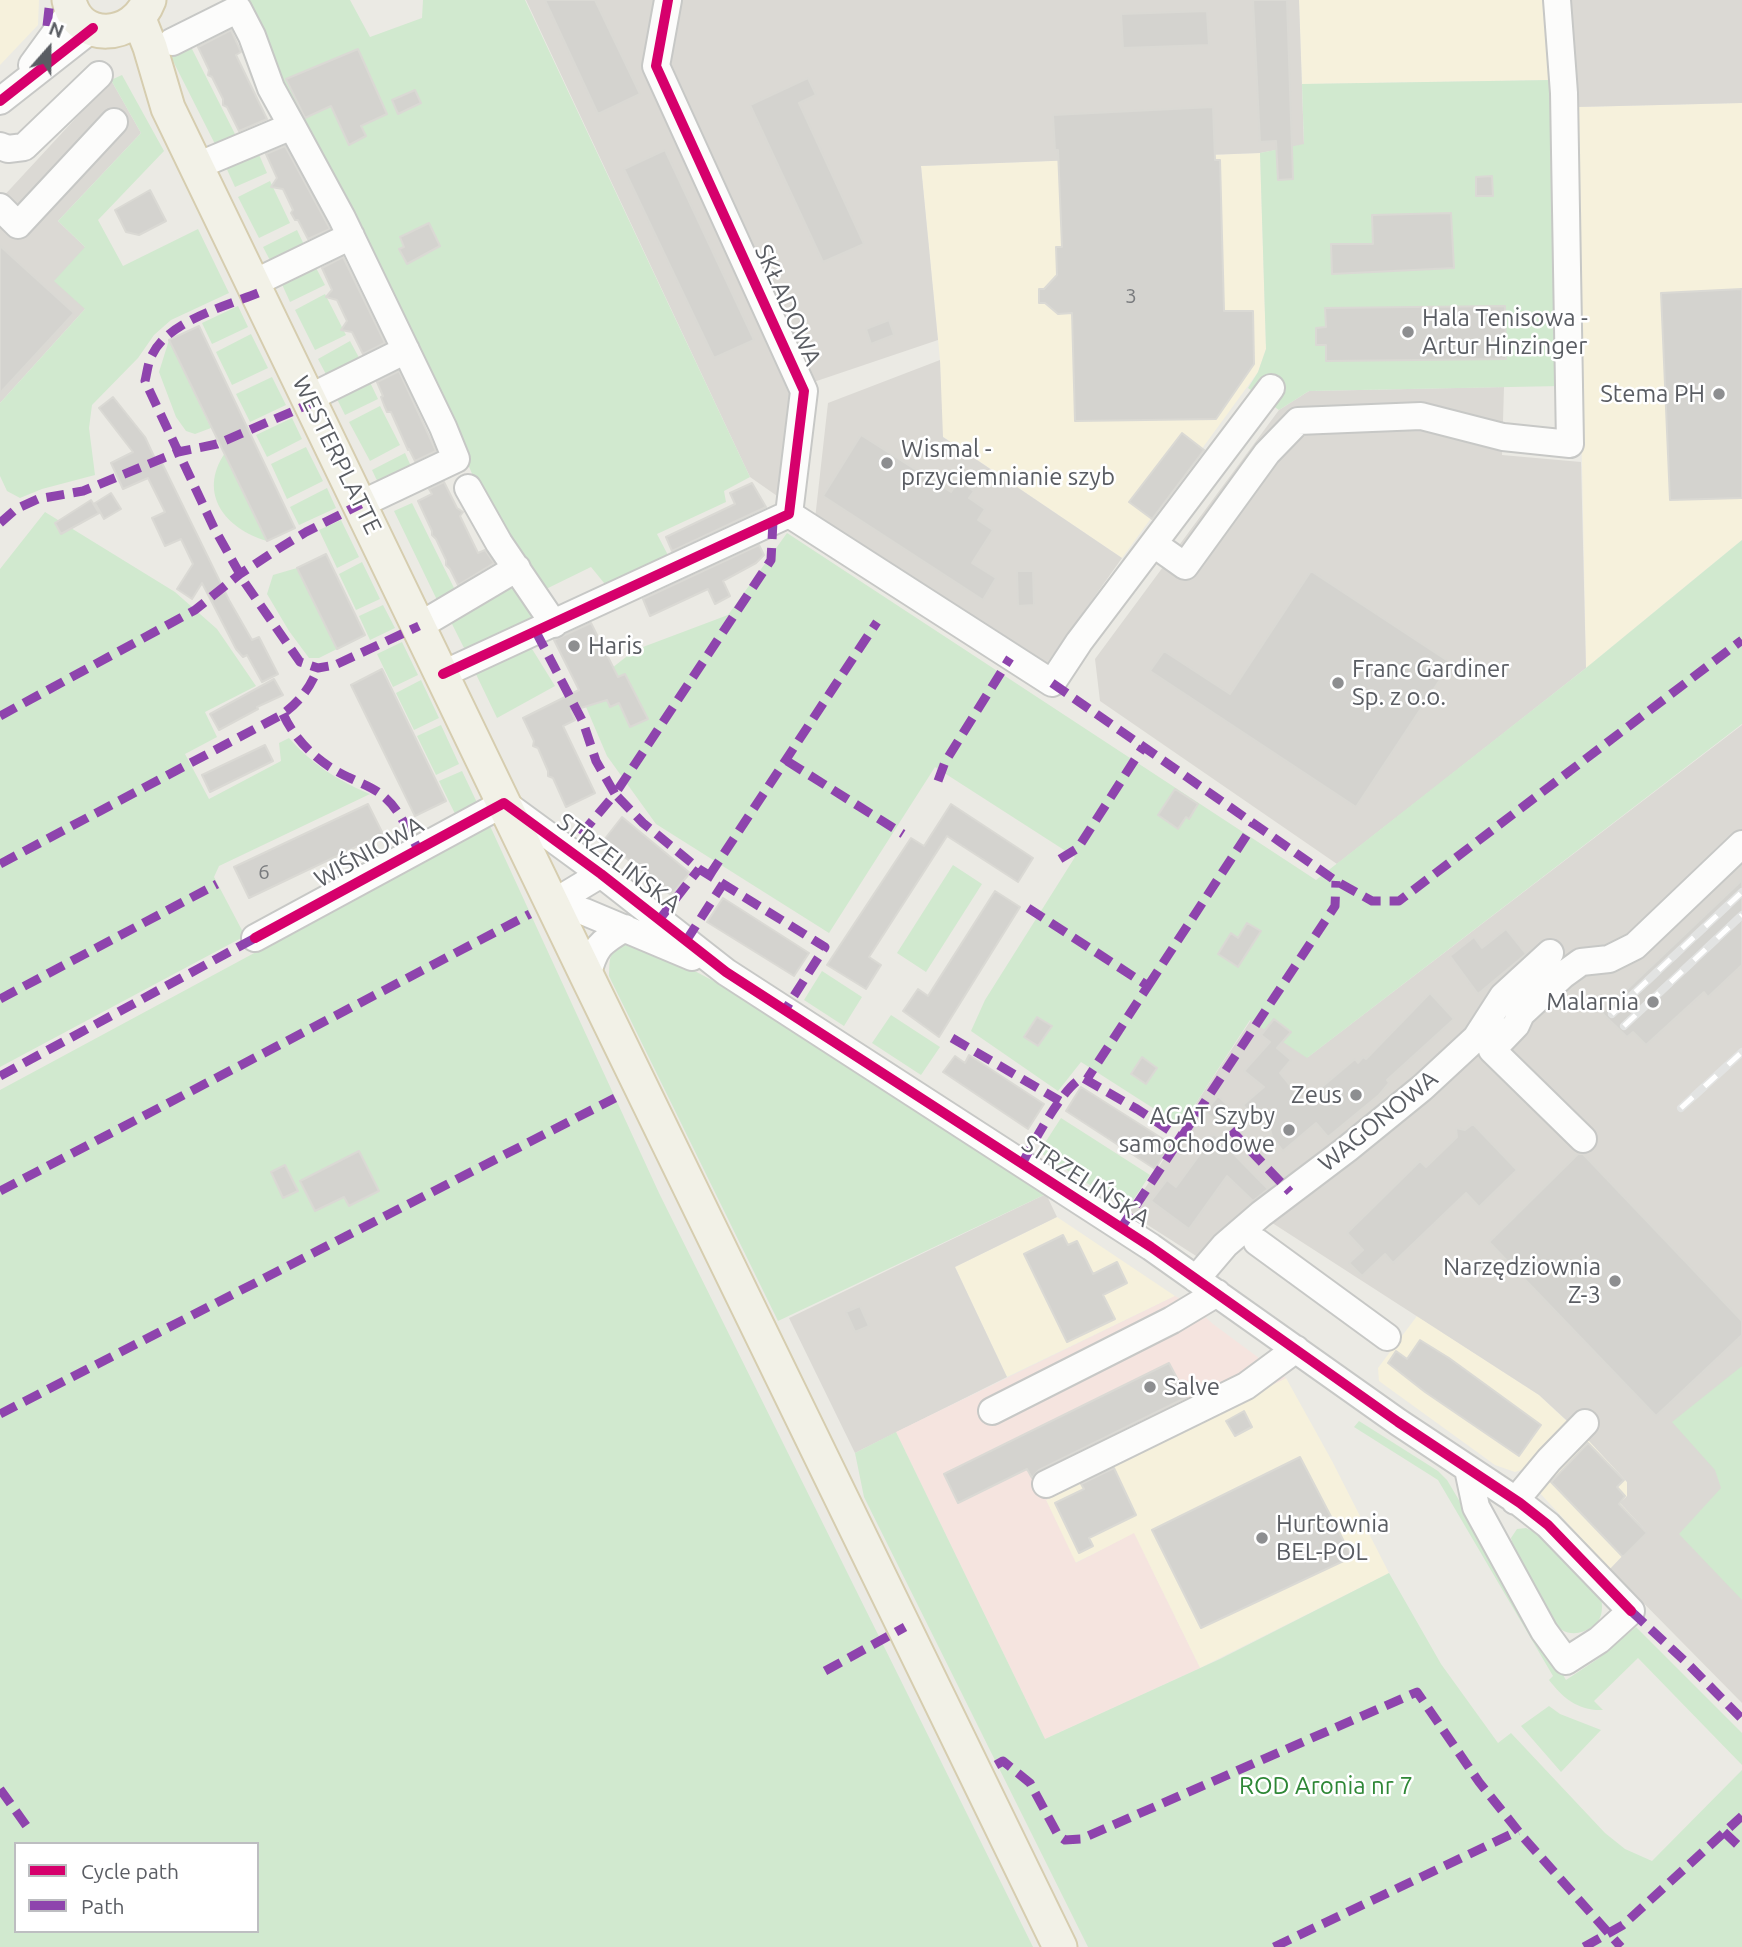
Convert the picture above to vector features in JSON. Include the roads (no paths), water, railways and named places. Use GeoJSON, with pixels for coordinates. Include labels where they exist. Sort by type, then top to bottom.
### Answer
{"type":"FeatureCollection","features":[{"type":"Feature","properties":{"kind":"main road","name":"WESTERPLATTE"},"geometry":{"type":"LineString","coordinates":[[106,15],[150,47],[169,108],[587,976],[1060,1947]]}},
{"type":"Feature","properties":{"kind":"street","name":"SKŁADOWA"},"geometry":{"type":"LineString","coordinates":[[668,0],[656,65],[804,391],[789,514]]}},
{"type":"Feature","properties":{"kind":"street"},"geometry":{"type":"LineString","coordinates":[[1154,544],[1185,566],[1267,453],[1298,421],[1421,416],[1503,437],[1570,444],[1564,93],[1557,0]]}},
{"type":"Feature","properties":{"kind":"street"},"geometry":{"type":"LineString","coordinates":[[172,42],[238,9],[252,36],[271,88],[351,236],[443,427],[456,459],[361,504]]}},
{"type":"Feature","properties":{"kind":"street"},"geometry":{"type":"LineString","coordinates":[[7,95],[106,15]]}},
{"type":"Feature","properties":{"kind":"street"},"geometry":{"type":"LineString","coordinates":[[0,146],[8,149],[24,147],[99,75]]}},
{"type":"Feature","properties":{"kind":"street"},"geometry":{"type":"LineString","coordinates":[[0,207],[18,225],[114,122]]}},
{"type":"Feature","properties":{"kind":"street"},"geometry":{"type":"LineString","coordinates":[[197,166],[292,126]]}},
{"type":"Feature","properties":{"kind":"street"},"geometry":{"type":"LineString","coordinates":[[254,283],[351,236]]}},
{"type":"Feature","properties":{"kind":"street"},"geometry":{"type":"LineString","coordinates":[[309,398],[406,350]]}},
{"type":"Feature","properties":{"kind":"street"},"geometry":{"type":"LineString","coordinates":[[443,674],[789,514],[1052,683],[1079,642],[1271,388]]}},
{"type":"Feature","properties":{"kind":"street"},"geometry":{"type":"LineString","coordinates":[[468,488],[492,532],[554,624]]}},
{"type":"Feature","properties":{"kind":"street"},"geometry":{"type":"LineString","coordinates":[[419,625],[517,568]]}},
{"type":"Feature","properties":{"kind":"street","name":"STRZELIŃSKA"},"geometry":{"type":"LineString","coordinates":[[504,803],[601,874],[726,972],[1151,1247],[1515,1501],[1548,1525],[1631,1611],[1599,1640],[1566,1661],[1544,1630],[1476,1507],[1468,1469]]}},
{"type":"Feature","properties":{"kind":"street","name":"WIŚNIOWA"},"geometry":{"type":"LineString","coordinates":[[255,938],[504,803]]}},
{"type":"Feature","properties":{"kind":"street"},"geometry":{"type":"LineString","coordinates":[[1583,1139],[1492,1050],[1516,1025],[1521,1014],[1563,975],[1581,962],[1609,959],[1635,946],[1742,844]]}},
{"type":"Feature","properties":{"kind":"street"},"geometry":{"type":"LineString","coordinates":[[553,903],[601,874]]}},
{"type":"Feature","properties":{"kind":"street","name":"STRZELIŃSKA"},"geometry":{"type":"LineString","coordinates":[[553,903],[585,912],[726,972]]}},
{"type":"Feature","properties":{"kind":"street"},"geometry":{"type":"LineString","coordinates":[[587,976],[594,953],[606,939],[625,928]]}},
{"type":"Feature","properties":{"kind":"street","name":"WAGONOWA"},"geometry":{"type":"LineString","coordinates":[[992,1411],[1172,1320],[1206,1286],[1225,1245],[1422,1088],[1476,1038],[1503,996],[1550,953]]}},
{"type":"Feature","properties":{"kind":"street"},"geometry":{"type":"LineString","coordinates":[[1257,1242],[1387,1337]]}},
{"type":"Feature","properties":{"kind":"street"},"geometry":{"type":"LineString","coordinates":[[1046,1483],[1246,1386],[1296,1349]]}},
{"type":"Feature","properties":{"kind":"street"},"geometry":{"type":"LineString","coordinates":[[1515,1501],[1549,1460],[1586,1423]]}},
{"type":"Feature","properties":{"kind":"railway"},"geometry":{"type":"LineString","coordinates":[[1612,1014],[1742,892]]}},
{"type":"Feature","properties":{"kind":"railway"},"geometry":{"type":"LineString","coordinates":[[1624,1026],[1742,915]]}},
{"type":"Feature","properties":{"kind":"railway"},"geometry":{"type":"LineString","coordinates":[[1681,1108],[1742,1052]]}},
{"type":"Feature","properties":{"kind":"place","name":"Hala Tenisowa - Artur Hinzinger"},"geometry":{"type":"Point","coordinates":[1408,332]}},
{"type":"Feature","properties":{"kind":"place","name":"Stema PH"},"geometry":{"type":"Point","coordinates":[1719,394]}},
{"type":"Feature","properties":{"kind":"place","name":"Wismal - przyciemnianie szyb"},"geometry":{"type":"Point","coordinates":[887,463]}},
{"type":"Feature","properties":{"kind":"place","name":"Haris"},"geometry":{"type":"Point","coordinates":[574,646]}},
{"type":"Feature","properties":{"kind":"place","name":"Franc Gardiner Sp. z o.o."},"geometry":{"type":"Point","coordinates":[1338,683]}},
{"type":"Feature","properties":{"kind":"place","name":"Malarnia"},"geometry":{"type":"Point","coordinates":[1653,1002]}},
{"type":"Feature","properties":{"kind":"place","name":"Zeus"},"geometry":{"type":"Point","coordinates":[1356,1095]}},
{"type":"Feature","properties":{"kind":"place","name":"AGAT Szyby samochodowe"},"geometry":{"type":"Point","coordinates":[1289,1130]}},
{"type":"Feature","properties":{"kind":"place","name":"Narzędziownia Z-3"},"geometry":{"type":"Point","coordinates":[1615,1281]}},
{"type":"Feature","properties":{"kind":"place","name":"Salve"},"geometry":{"type":"Point","coordinates":[1150,1387]}},
{"type":"Feature","properties":{"kind":"place","name":"Hurtownia BEL-POL"},"geometry":{"type":"Point","coordinates":[1262,1538]}},
{"type":"Feature","properties":{"kind":"park label","name":"ROD Aronia nr 7"},"geometry":{"type":"Point","coordinates":[1326,1786]}}]}
